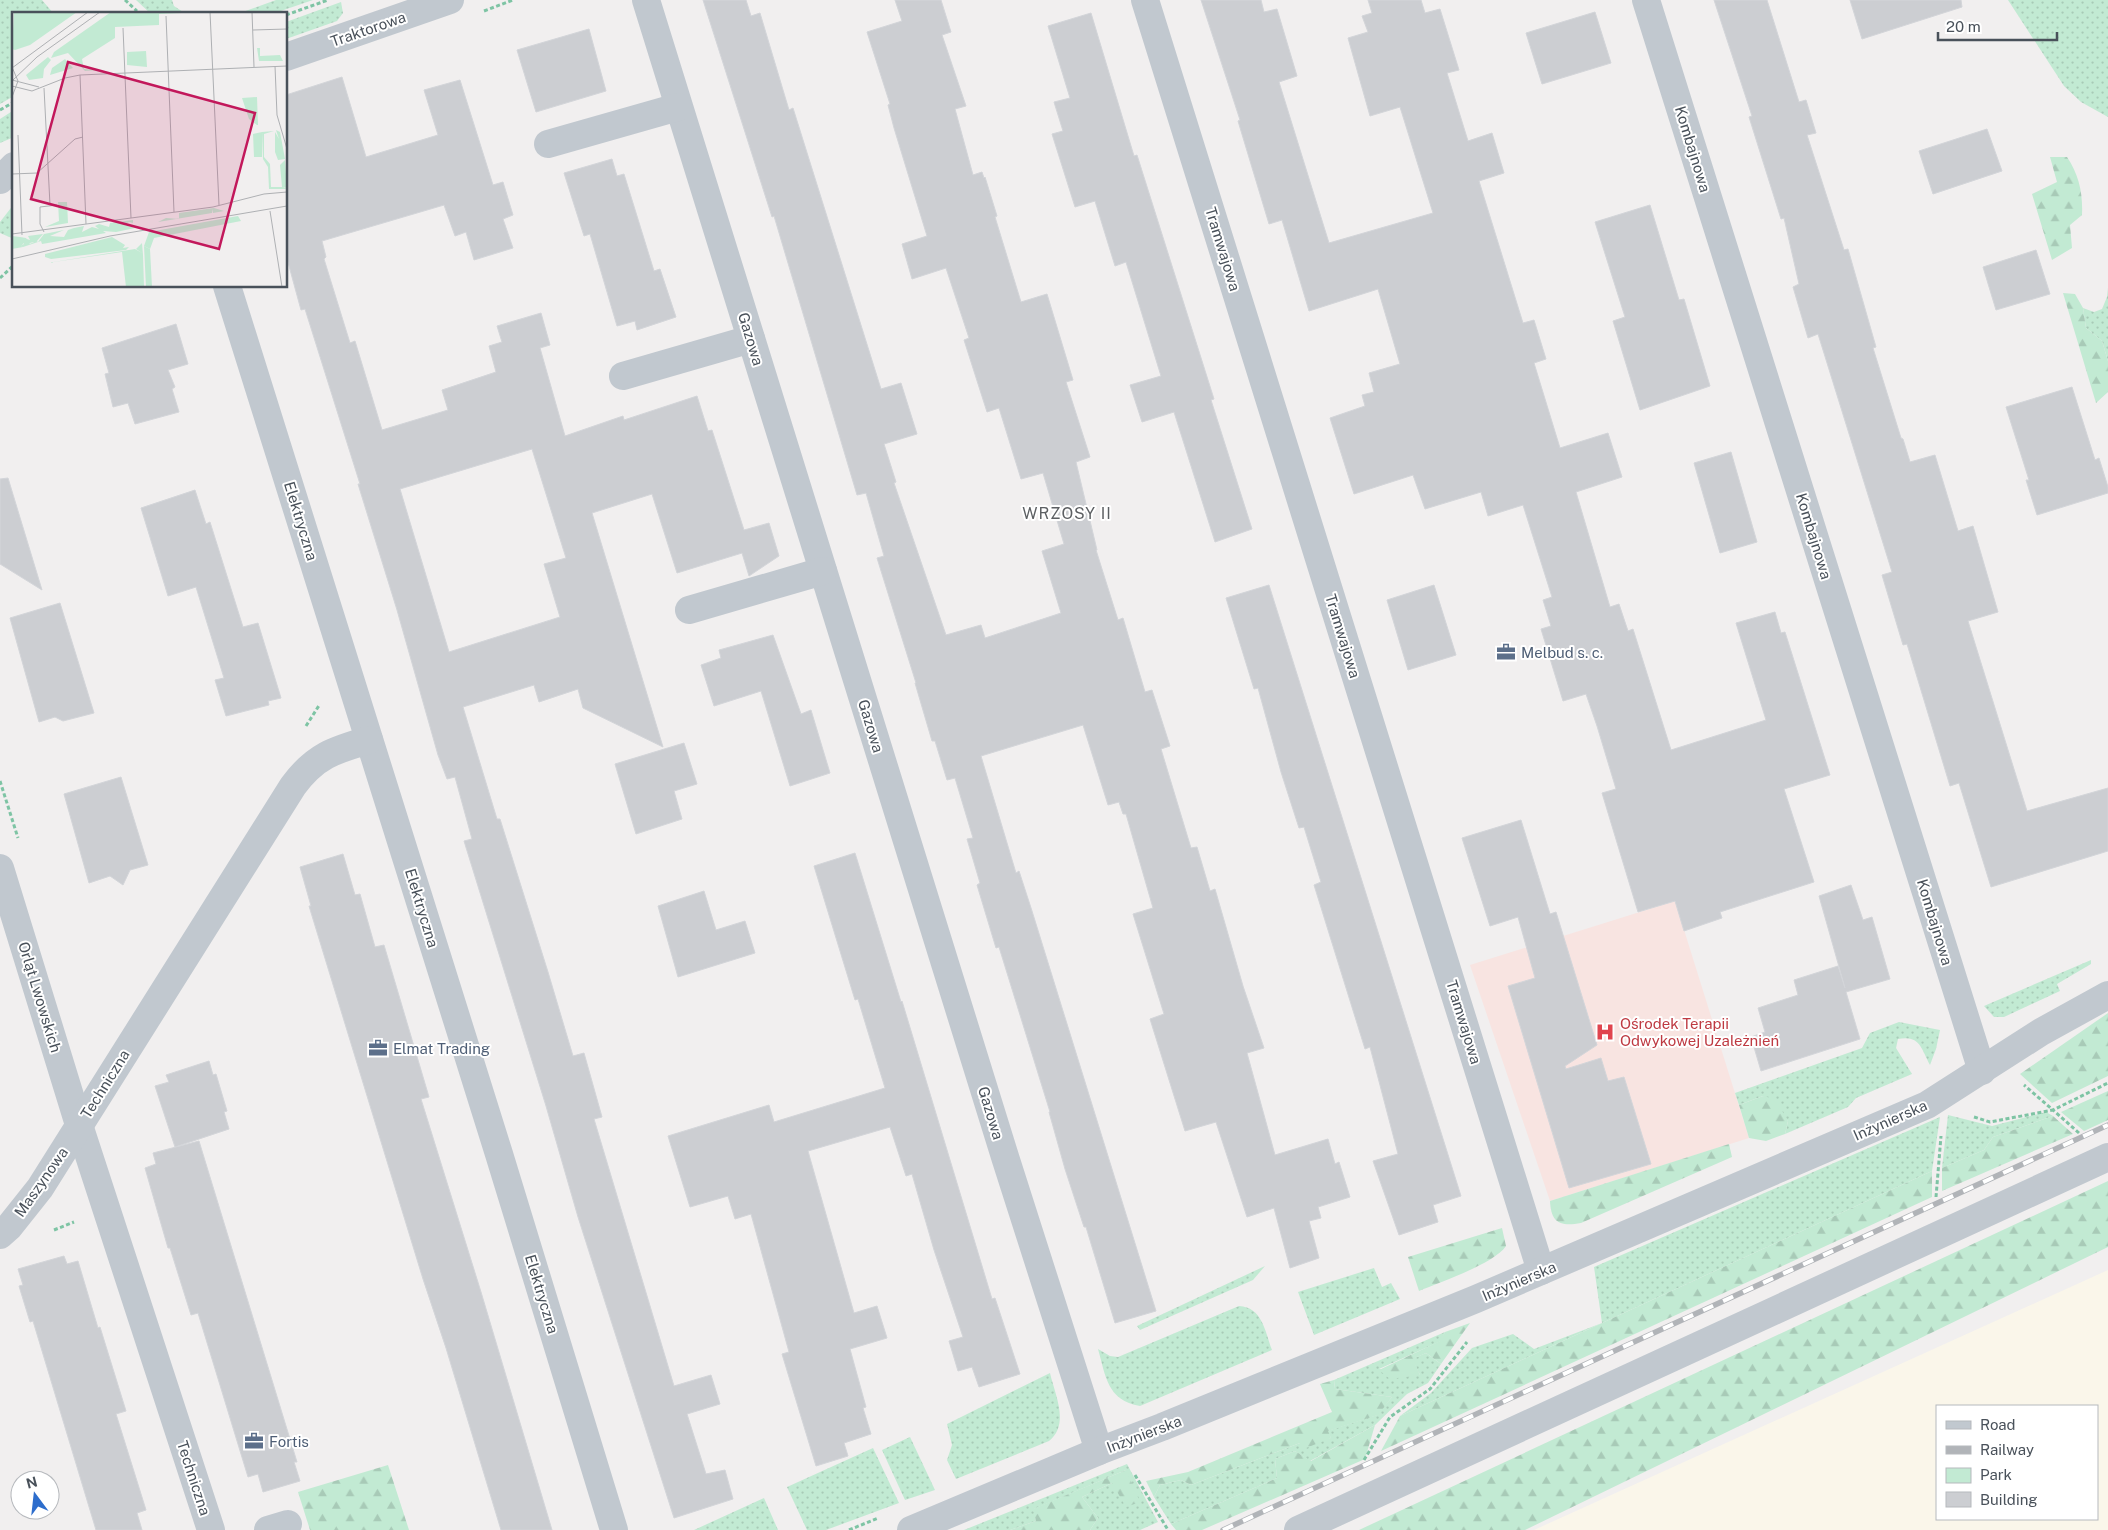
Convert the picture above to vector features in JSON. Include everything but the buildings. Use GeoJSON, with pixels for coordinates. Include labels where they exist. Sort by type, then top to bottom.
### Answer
{"type":"FeatureCollection","features":[{"type":"Feature","properties":{"kind":"street","name":"Traktorowa"},"geometry":{"type":"LineString","coordinates":[[288,56],[450,0]]}},
{"type":"Feature","properties":{"kind":"street","name":"Gazowa"},"geometry":{"type":"LineString","coordinates":[[646,0],[1006,1160],[1108,1447]]}},
{"type":"Feature","properties":{"kind":"street","name":"Tramwajowa"},"geometry":{"type":"LineString","coordinates":[[1146,0],[1541,1271]]}},
{"type":"Feature","properties":{"kind":"street","name":"Kombajnowa"},"geometry":{"type":"LineString","coordinates":[[1646,0],[1989,1067]]}},
{"type":"Feature","properties":{"kind":"street"},"geometry":{"type":"LineString","coordinates":[[548,144],[678,107]]}},
{"type":"Feature","properties":{"kind":"street"},"geometry":{"type":"LineString","coordinates":[[0,180],[12,168]]}},
{"type":"Feature","properties":{"kind":"street","name":"Elektryczna"},"geometry":{"type":"LineString","coordinates":[[228,288],[496,1145],[614,1530]]}},
{"type":"Feature","properties":{"kind":"street"},"geometry":{"type":"LineString","coordinates":[[623,376],[751,338]]}},
{"type":"Feature","properties":{"kind":"street"},"geometry":{"type":"LineString","coordinates":[[689,610],[823,571]]}},
{"type":"Feature","properties":{"kind":"street","name":"Techniczna"},"geometry":{"type":"LineString","coordinates":[[211,1530],[79,1125],[304,771],[321,757],[334,750],[369,740]]}},
{"type":"Feature","properties":{"kind":"street","name":"Orląt Lwowskich"},"geometry":{"type":"LineString","coordinates":[[0,868],[79,1125]]}},
{"type":"Feature","properties":{"kind":"street","name":"Inżynierska"},"geometry":{"type":"LineString","coordinates":[[911,1530],[1108,1447],[1476,1299],[1927,1105],[2041,1032],[2108,995]]}},
{"type":"Feature","properties":{"kind":"street","name":"Maszynowa"},"geometry":{"type":"LineString","coordinates":[[0,1236],[40,1188],[79,1125]]}},
{"type":"Feature","properties":{"kind":"street"},"geometry":{"type":"LineString","coordinates":[[1298,1530],[2108,1157]]}},
{"type":"Feature","properties":{"kind":"path"},"geometry":{"type":"LineString","coordinates":[[125,0],[136,12]]}},
{"type":"Feature","properties":{"kind":"path"},"geometry":{"type":"LineString","coordinates":[[288,14],[328,0]]}},
{"type":"Feature","properties":{"kind":"path"},"geometry":{"type":"LineString","coordinates":[[0,110],[12,103]]}},
{"type":"Feature","properties":{"kind":"path"},"geometry":{"type":"LineString","coordinates":[[0,278],[12,267]]}},
{"type":"Feature","properties":{"kind":"path"},"geometry":{"type":"LineString","coordinates":[[302,732],[321,703]]}},
{"type":"Feature","properties":{"kind":"path"},"geometry":{"type":"LineString","coordinates":[[0,781],[20,846]]}},
{"type":"Feature","properties":{"kind":"path"},"geometry":{"type":"LineString","coordinates":[[1989,1067],[2053,1110]]}},
{"type":"Feature","properties":{"kind":"path"},"geometry":{"type":"LineString","coordinates":[[1972,1116],[1990,1122],[2053,1110],[2108,1082]]}},
{"type":"Feature","properties":{"kind":"path"},"geometry":{"type":"LineString","coordinates":[[49,1231],[77,1221]]}},
{"type":"Feature","properties":{"kind":"path"},"geometry":{"type":"LineString","coordinates":[[1390,1417],[1430,1389],[1469,1339],[1476,1299]]}},
{"type":"Feature","properties":{"kind":"path"},"geometry":{"type":"LineString","coordinates":[[1108,1447],[1168,1530]]}},
{"type":"Feature","properties":{"kind":"shaded area","name":"Ośrodek Terapii Odwykowej Uzależnień"},"geometry":{"type":"Polygon","coordinates":[[[1675,901],[1749,1138],[1550,1201],[1470,965],[1675,901]]]}},
{"type":"Feature","properties":{"kind":"shaded area"},"geometry":{"type":"Polygon","coordinates":[[[2108,1270],[2108,1530],[1534,1530],[2108,1270]]]}},
{"type":"Feature","properties":{"kind":"green space"},"geometry":{"type":"Polygon","coordinates":[[[0,0],[42,0],[52,12],[12,12],[12,97],[0,104],[0,0]]]}},
{"type":"Feature","properties":{"kind":"green space"},"geometry":{"type":"Polygon","coordinates":[[[136,0],[172,0],[174,6],[183,12],[149,12],[136,0]]]}},
{"type":"Feature","properties":{"kind":"green space"},"geometry":{"type":"Polygon","coordinates":[[[276,0],[313,0],[278,12],[243,12],[276,0]]]}},
{"type":"Feature","properties":{"kind":"green space"},"geometry":{"type":"Polygon","coordinates":[[[2008,0],[2108,0],[2108,117],[2081,102],[2064,86],[2008,0]]]}},
{"type":"Feature","properties":{"kind":"green space"},"geometry":{"type":"Polygon","coordinates":[[[341,2],[343,13],[337,21],[288,38],[288,21],[341,2]]]}},
{"type":"Feature","properties":{"kind":"green space"},"geometry":{"type":"Polygon","coordinates":[[[12,111],[12,138],[0,143],[0,119],[12,111]]]}},
{"type":"Feature","properties":{"kind":"green space"},"geometry":{"type":"Polygon","coordinates":[[[2050,157],[2067,157],[2077,177],[2082,207],[2082,215],[2070,225],[2072,248],[2052,260],[2032,194],[2057,182],[2050,157]]]}},
{"type":"Feature","properties":{"kind":"green space"},"geometry":{"type":"Polygon","coordinates":[[[12,207],[12,238],[0,233],[0,222],[12,207]]]}},
{"type":"Feature","properties":{"kind":"green space"},"geometry":{"type":"Polygon","coordinates":[[[2108,288],[2108,361],[2102,341],[2086,328],[2083,308],[2094,312],[2102,309],[2107,297],[2108,288]]]}},
{"type":"Feature","properties":{"kind":"green space"},"geometry":{"type":"Polygon","coordinates":[[[2063,293],[2075,294],[2083,308],[2086,328],[2102,341],[2108,361],[2108,392],[2096,403],[2063,293]]]}},
{"type":"Feature","properties":{"kind":"green space"},"geometry":{"type":"Polygon","coordinates":[[[2091,960],[2091,964],[2057,984],[2060,991],[2004,1017],[1994,1017],[1984,1006],[2091,960]]]}},
{"type":"Feature","properties":{"kind":"green space"},"geometry":{"type":"Polygon","coordinates":[[[2108,1013],[2108,1076],[2052,1103],[2020,1074],[2108,1013]]]}},
{"type":"Feature","properties":{"kind":"green space"},"geometry":{"type":"Polygon","coordinates":[[[1899,1022],[1940,1030],[1930,1065],[1919,1044],[1911,1039],[1898,1039],[1896,1048],[1912,1074],[1856,1098],[1848,1107],[1785,1134],[1788,1121],[1763,1096],[1739,1105],[1735,1093],[1862,1048],[1870,1033],[1899,1022]]]}},
{"type":"Feature","properties":{"kind":"green space"},"geometry":{"type":"Polygon","coordinates":[[[2108,1091],[2108,1120],[2084,1131],[2061,1112],[2108,1091]]]}},
{"type":"Feature","properties":{"kind":"green space"},"geometry":{"type":"Polygon","coordinates":[[[1763,1096],[1775,1099],[1788,1121],[1785,1134],[1766,1141],[1749,1138],[1739,1105],[1763,1096]]]}},
{"type":"Feature","properties":{"kind":"green space"},"geometry":{"type":"Polygon","coordinates":[[[2046,1112],[2053,1116],[1993,1137],[1984,1150],[1942,1168],[1948,1115],[1992,1126],[2046,1112]]]}},
{"type":"Feature","properties":{"kind":"green space"},"geometry":{"type":"Polygon","coordinates":[[[2053,1116],[2073,1134],[1942,1191],[1942,1168],[1984,1150],[1993,1137],[2053,1116]]]}},
{"type":"Feature","properties":{"kind":"green space"},"geometry":{"type":"Polygon","coordinates":[[[1940,1117],[1932,1171],[1602,1323],[1594,1267],[1940,1117]]]}},
{"type":"Feature","properties":{"kind":"green space"},"geometry":{"type":"Polygon","coordinates":[[[1729,1144],[1732,1157],[1581,1223],[1562,1223],[1554,1218],[1552,1214],[1550,1201],[1729,1144]]]}},
{"type":"Feature","properties":{"kind":"green space"},"geometry":{"type":"Polygon","coordinates":[[[1932,1171],[1932,1197],[1381,1451],[1400,1416],[1932,1171]]]}},
{"type":"Feature","properties":{"kind":"green space"},"geometry":{"type":"Polygon","coordinates":[[[2108,1181],[2108,1247],[1525,1530],[1359,1530],[2108,1181]]]}},
{"type":"Feature","properties":{"kind":"green space"},"geometry":{"type":"Polygon","coordinates":[[[1502,1228],[1506,1246],[1500,1253],[1479,1266],[1419,1291],[1408,1257],[1502,1228]]]}},
{"type":"Feature","properties":{"kind":"green space"},"geometry":{"type":"Polygon","coordinates":[[[1265,1266],[1253,1280],[1140,1330],[1137,1326],[1265,1266]]]}},
{"type":"Feature","properties":{"kind":"green space"},"geometry":{"type":"Polygon","coordinates":[[[1374,1268],[1382,1287],[1391,1283],[1400,1299],[1314,1335],[1298,1292],[1374,1268]]]}},
{"type":"Feature","properties":{"kind":"green space"},"geometry":{"type":"Polygon","coordinates":[[[1239,1306],[1247,1307],[1258,1315],[1265,1328],[1272,1350],[1140,1406],[1129,1403],[1114,1393],[1106,1378],[1098,1349],[1110,1356],[1118,1357],[1239,1306]]]}},
{"type":"Feature","properties":{"kind":"green space"},"geometry":{"type":"Polygon","coordinates":[[[1470,1323],[1441,1364],[1426,1353],[1413,1359],[1420,1375],[1390,1379],[1379,1370],[1440,1341],[1445,1332],[1470,1323]]]}},
{"type":"Feature","properties":{"kind":"green space"},"geometry":{"type":"Polygon","coordinates":[[[1602,1323],[1400,1416],[1431,1393],[1472,1348],[1513,1334],[1534,1349],[1602,1323]]]}},
{"type":"Feature","properties":{"kind":"green space"},"geometry":{"type":"Polygon","coordinates":[[[1445,1332],[1441,1341],[1379,1369],[1420,1375],[1412,1359],[1426,1353],[1441,1364],[1428,1383],[1407,1394],[1375,1425],[1310,1461],[1295,1451],[1275,1459],[1277,1478],[1171,1524],[1154,1497],[1160,1485],[1181,1480],[1191,1485],[1300,1443],[1331,1438],[1327,1431],[1377,1415],[1392,1397],[1335,1389],[1334,1380],[1445,1332]]]}},
{"type":"Feature","properties":{"kind":"green space"},"geometry":{"type":"Polygon","coordinates":[[[1050,1373],[1060,1418],[1059,1426],[1049,1441],[956,1479],[947,1460],[952,1445],[947,1424],[1050,1373]]]}},
{"type":"Feature","properties":{"kind":"green space"},"geometry":{"type":"Polygon","coordinates":[[[1334,1380],[1335,1389],[1392,1397],[1378,1415],[1328,1431],[1331,1438],[1306,1448],[1300,1443],[1191,1485],[1181,1480],[1160,1485],[1154,1497],[1146,1481],[1188,1472],[1332,1412],[1320,1384],[1334,1380]]]}},
{"type":"Feature","properties":{"kind":"green space"},"geometry":{"type":"Polygon","coordinates":[[[1375,1425],[1365,1459],[1202,1530],[1176,1530],[1171,1524],[1277,1478],[1275,1459],[1295,1451],[1311,1461],[1375,1425]]]}},
{"type":"Feature","properties":{"kind":"green space"},"geometry":{"type":"Polygon","coordinates":[[[910,1437],[935,1490],[905,1500],[882,1450],[910,1437]]]}},
{"type":"Feature","properties":{"kind":"green space"},"geometry":{"type":"Polygon","coordinates":[[[873,1448],[899,1503],[826,1530],[807,1530],[787,1487],[873,1448]]]}},
{"type":"Feature","properties":{"kind":"green space"},"geometry":{"type":"Polygon","coordinates":[[[1127,1464],[1158,1522],[1140,1530],[1090,1530],[1098,1518],[1082,1497],[1112,1483],[1126,1470],[1034,1509],[1036,1521],[1010,1530],[964,1530],[1127,1464]]]}},
{"type":"Feature","properties":{"kind":"green space"},"geometry":{"type":"Polygon","coordinates":[[[388,1465],[409,1530],[310,1530],[298,1492],[388,1465]]]}},
{"type":"Feature","properties":{"kind":"green space"},"geometry":{"type":"Polygon","coordinates":[[[1126,1470],[1140,1502],[1126,1507],[1112,1483],[1082,1497],[1098,1518],[1090,1530],[1010,1530],[1036,1521],[1033,1509],[1126,1470]]]}},
{"type":"Feature","properties":{"kind":"green space"},"geometry":{"type":"Polygon","coordinates":[[[764,1498],[778,1530],[694,1530],[764,1498]]]}},
{"type":"Feature","properties":{"kind":"railway"},"geometry":{"type":"LineString","coordinates":[[1223,1530],[2108,1125]]}},
{"type":"Feature","properties":{"kind":"place","name":"Melbud s. c."},"geometry":{"type":"Point","coordinates":[1506,652]}},
{"type":"Feature","properties":{"kind":"place","name":"Ośrodek Terapii Odwykowej Uzależnień"},"geometry":{"type":"Point","coordinates":[1605,1032]}},
{"type":"Feature","properties":{"kind":"place","name":"Elmat Trading"},"geometry":{"type":"Point","coordinates":[378,1048]}},
{"type":"Feature","properties":{"kind":"place","name":"Fortis"},"geometry":{"type":"Point","coordinates":[254,1441]}},
{"type":"Feature","properties":{"kind":"district","name":"WRZOSY II"},"geometry":{"type":"Point","coordinates":[1067,513]}}]}
